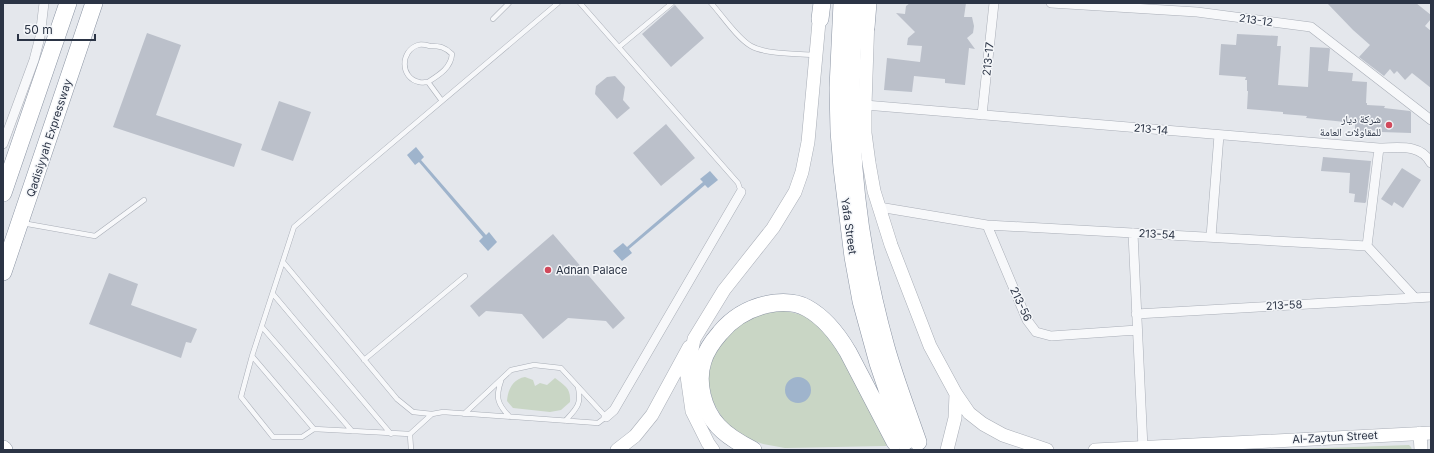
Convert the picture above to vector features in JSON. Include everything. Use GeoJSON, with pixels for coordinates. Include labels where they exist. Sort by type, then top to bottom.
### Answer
{"type":"FeatureCollection","features":[{"type":"Feature","properties":{"kind":"highway"},"geometry":{"type":"LineString","coordinates":[[3,193],[68,3]]}},
{"type":"Feature","properties":{"kind":"highway","name":"Qadisiyyah Expressway"},"geometry":{"type":"LineString","coordinates":[[3,272],[94,3]]}},
{"type":"Feature","properties":{"kind":"highway","name":"Yafa Street"},"geometry":{"type":"LineString","coordinates":[[842,3],[838,88],[839,131],[853,257],[861,302],[878,362],[906,442]]}},
{"type":"Feature","properties":{"kind":"highway","name":"Yafa Street"},"geometry":{"type":"LineString","coordinates":[[855,3],[852,58],[852,136],[860,218],[866,260],[886,347],[903,400],[906,442]]}},
{"type":"Feature","properties":{"kind":"highway"},"geometry":{"type":"LineString","coordinates":[[866,27],[868,3]]}},
{"type":"Feature","properties":{"kind":"highway"},"geometry":{"type":"LineString","coordinates":[[753,450],[740,444],[718,426],[707,410],[700,379],[703,361],[712,343],[738,316],[751,309],[767,304],[785,302],[806,307],[824,320],[840,338],[906,442]]}},
{"type":"Feature","properties":{"kind":"main road"},"geometry":{"type":"LineString","coordinates":[[617,450],[635,436],[652,415],[672,376],[724,290],[773,228],[795,192],[802,172],[808,142],[821,8]]}},
{"type":"Feature","properties":{"kind":"main road"},"geometry":{"type":"LineString","coordinates":[[866,27],[865,133],[868,163],[879,207],[899,266],[930,346],[956,394],[969,413],[983,424],[1003,435],[1047,450]]}},
{"type":"Feature","properties":{"kind":"main road"},"geometry":{"type":"LineString","coordinates":[[694,339],[686,376],[692,411],[713,450]]}},
{"type":"Feature","properties":{"kind":"main road"},"geometry":{"type":"LineString","coordinates":[[947,450],[955,418],[956,394]]}},
{"type":"Feature","properties":{"kind":"main road"},"geometry":{"type":"LineString","coordinates":[[1421,450],[1426,433]]}},
{"type":"Feature","properties":{"kind":"main road","name":"Al-Zaytun Street"},"geometry":{"type":"LineString","coordinates":[[1095,450],[1426,433]]}},
{"type":"Feature","properties":{"kind":"street"},"geometry":{"type":"LineString","coordinates":[[3,144],[34,60],[40,37],[44,3]]}},
{"type":"Feature","properties":{"kind":"street","name":"213-17"},"geometry":{"type":"LineString","coordinates":[[982,115],[994,3]]}},
{"type":"Feature","properties":{"kind":"street","name":"213-12"},"geometry":{"type":"LineString","coordinates":[[1051,3],[1198,7],[1311,27],[1431,120]]}},
{"type":"Feature","properties":{"kind":"street","name":"213-14"},"geometry":{"type":"LineString","coordinates":[[865,105],[1379,148],[1406,148],[1428,151],[1431,163]]}},
{"type":"Feature","properties":{"kind":"street"},"geometry":{"type":"LineString","coordinates":[[1211,237],[1219,135]]}},
{"type":"Feature","properties":{"kind":"street"},"geometry":{"type":"LineString","coordinates":[[1379,148],[1367,246],[1415,298]]}},
{"type":"Feature","properties":{"kind":"street"},"geometry":{"type":"LineString","coordinates":[[606,417],[614,410],[741,192]]}},
{"type":"Feature","properties":{"kind":"street","name":"213-54"},"geometry":{"type":"LineString","coordinates":[[879,207],[987,225],[1367,246]]}},
{"type":"Feature","properties":{"kind":"street","name":"213-56"},"geometry":{"type":"LineString","coordinates":[[987,225],[1027,320],[1036,332],[1051,336],[1138,330]]}},
{"type":"Feature","properties":{"kind":"street"},"geometry":{"type":"LineString","coordinates":[[1132,233],[1143,448]]}},
{"type":"Feature","properties":{"kind":"street","name":"213-58"},"geometry":{"type":"LineString","coordinates":[[1136,314],[1431,297]]}},
{"type":"Feature","properties":{"kind":"lane"},"geometry":{"type":"LineString","coordinates":[[493,19],[509,3]]}},
{"type":"Feature","properties":{"kind":"lane"},"geometry":{"type":"LineString","coordinates":[[432,414],[410,434],[314,429],[302,437],[273,437],[242,397],[242,392],[252,356],[294,228],[558,3]]}},
{"type":"Feature","properties":{"kind":"lane"},"geometry":{"type":"LineString","coordinates":[[580,3],[738,183],[741,192]]}},
{"type":"Feature","properties":{"kind":"lane"},"geometry":{"type":"LineString","coordinates":[[619,47],[672,3]]}},
{"type":"Feature","properties":{"kind":"lane"},"geometry":{"type":"LineString","coordinates":[[711,3],[742,40],[751,46],[765,51],[816,55]]}},
{"type":"Feature","properties":{"kind":"lane"},"geometry":{"type":"LineString","coordinates":[[419,45],[446,48],[452,54],[452,62],[443,72],[428,82],[418,82],[411,78],[405,70],[404,60],[410,50],[419,45]]}},
{"type":"Feature","properties":{"kind":"lane"},"geometry":{"type":"LineString","coordinates":[[428,82],[442,101]]}},
{"type":"Feature","properties":{"kind":"lane"},"geometry":{"type":"LineString","coordinates":[[20,222],[95,236],[144,200]]}},
{"type":"Feature","properties":{"kind":"lane"},"geometry":{"type":"LineString","coordinates":[[283,262],[397,399],[413,412],[432,414],[443,412],[464,414],[598,423],[606,417],[560,368],[534,365],[511,370],[464,414]]}},
{"type":"Feature","properties":{"kind":"lane"},"geometry":{"type":"LineString","coordinates":[[364,360],[465,276]]}},
{"type":"Feature","properties":{"kind":"lane"},"geometry":{"type":"LineString","coordinates":[[273,294],[391,434]]}},
{"type":"Feature","properties":{"kind":"lane"},"geometry":{"type":"LineString","coordinates":[[262,327],[352,431]]}},
{"type":"Feature","properties":{"kind":"lane"},"geometry":{"type":"LineString","coordinates":[[252,356],[314,429]]}},
{"type":"Feature","properties":{"kind":"lane"},"geometry":{"type":"LineString","coordinates":[[501,380],[498,401],[510,417]]}},
{"type":"Feature","properties":{"kind":"lane"},"geometry":{"type":"LineString","coordinates":[[565,421],[580,402],[578,387]]}},
{"type":"Feature","properties":{"kind":"lane"},"geometry":{"type":"LineString","coordinates":[[410,434],[411,450]]}},
{"type":"Feature","properties":{"kind":"green space"},"geometry":{"type":"Polygon","coordinates":[[[778,310],[806,316],[831,337],[887,445],[886,446],[785,448],[763,444],[749,439],[736,432],[726,424],[713,402],[709,386],[709,372],[713,357],[728,334],[751,317],[778,310]]]}},
{"type":"Feature","properties":{"kind":"green space"},"geometry":{"type":"Polygon","coordinates":[[[525,377],[533,380],[535,386],[540,383],[547,385],[555,378],[568,390],[570,402],[561,410],[550,412],[513,408],[507,401],[510,389],[514,382],[525,377]]]}},
{"type":"Feature","properties":{"kind":"green space"},"geometry":{"type":"Polygon","coordinates":[[[1409,445],[1412,450],[1270,450],[1409,445]]]}},
{"type":"Feature","properties":{"kind":"water"},"geometry":{"type":"Polygon","coordinates":[[[416,147],[424,157],[421,160],[486,235],[489,232],[497,242],[488,251],[479,241],[483,237],[419,162],[415,165],[407,155],[416,147]]]}},
{"type":"Feature","properties":{"kind":"water"},"geometry":{"type":"Polygon","coordinates":[[[710,171],[718,180],[708,188],[705,185],[629,249],[632,253],[622,261],[613,251],[623,243],[627,247],[703,182],[700,179],[710,171]]]}},
{"type":"Feature","properties":{"kind":"water"},"geometry":{"type":"Polygon","coordinates":[[[798,377],[807,381],[811,390],[807,399],[798,403],[789,399],[785,390],[789,381],[798,377]]]}},
{"type":"Feature","properties":{"kind":"building"},"geometry":{"type":"Polygon","coordinates":[[[910,3],[966,3],[964,17],[972,17],[974,26],[973,33],[967,38],[975,49],[969,48],[965,85],[945,83],[945,79],[914,76],[912,92],[884,90],[887,58],[920,62],[922,46],[907,45],[908,38],[915,32],[896,13],[905,14],[906,6],[910,3]]]}},
{"type":"Feature","properties":{"kind":"building"},"geometry":{"type":"Polygon","coordinates":[[[1327,3],[1416,3],[1431,15],[1431,19],[1425,26],[1431,31],[1431,88],[1412,73],[1405,80],[1397,71],[1394,74],[1390,69],[1384,76],[1359,57],[1370,45],[1327,3]]]}},
{"type":"Feature","properties":{"kind":"building"},"geometry":{"type":"Polygon","coordinates":[[[675,5],[704,38],[671,67],[642,34],[675,5]]]}},
{"type":"Feature","properties":{"kind":"building"},"geometry":{"type":"Polygon","coordinates":[[[147,33],[181,45],[156,115],[242,144],[234,167],[113,127],[147,33]]]}},
{"type":"Feature","properties":{"kind":"building"},"geometry":{"type":"Polygon","coordinates":[[[1237,34],[1278,36],[1277,46],[1281,46],[1278,85],[1308,87],[1310,47],[1329,48],[1328,71],[1353,73],[1352,81],[1367,82],[1367,105],[1385,106],[1384,108],[1410,111],[1411,133],[1365,130],[1365,132],[1355,131],[1355,123],[1306,118],[1307,116],[1283,114],[1283,112],[1247,109],[1248,91],[1247,80],[1245,80],[1246,77],[1219,75],[1221,44],[1236,45],[1237,34]]]}},
{"type":"Feature","properties":{"kind":"building"},"geometry":{"type":"Polygon","coordinates":[[[615,76],[625,87],[623,100],[630,108],[617,119],[595,94],[596,86],[607,77],[615,76]]]}},
{"type":"Feature","properties":{"kind":"building"},"geometry":{"type":"Polygon","coordinates":[[[279,101],[311,112],[293,161],[261,150],[279,101]]]}},
{"type":"Feature","properties":{"kind":"building"},"geometry":{"type":"Polygon","coordinates":[[[666,124],[695,158],[661,186],[633,153],[666,124]]]}},
{"type":"Feature","properties":{"kind":"building"},"geometry":{"type":"Polygon","coordinates":[[[1323,157],[1371,161],[1365,203],[1354,202],[1355,194],[1349,193],[1350,173],[1321,171],[1323,157]]]}},
{"type":"Feature","properties":{"kind":"building"},"geometry":{"type":"Polygon","coordinates":[[[1402,168],[1421,180],[1403,208],[1394,202],[1392,206],[1381,199],[1402,168]]]}},
{"type":"Feature","properties":{"kind":"building","name":"Adnan Palace"},"geometry":{"type":"Polygon","coordinates":[[[553,234],[625,318],[613,329],[606,321],[568,318],[543,339],[522,314],[486,311],[479,317],[470,306],[553,234]]]}},
{"type":"Feature","properties":{"kind":"building"},"geometry":{"type":"Polygon","coordinates":[[[109,273],[138,284],[131,305],[197,329],[191,343],[186,342],[181,358],[89,324],[109,273]]]}},
{"type":"Feature","properties":{"kind":"place","name":"شركة ديار للمقاولات العامة"},"geometry":{"type":"Point","coordinates":[1389,125]}},
{"type":"Feature","properties":{"kind":"place","name":"Adnan Palace"},"geometry":{"type":"Point","coordinates":[548,270]}}]}
